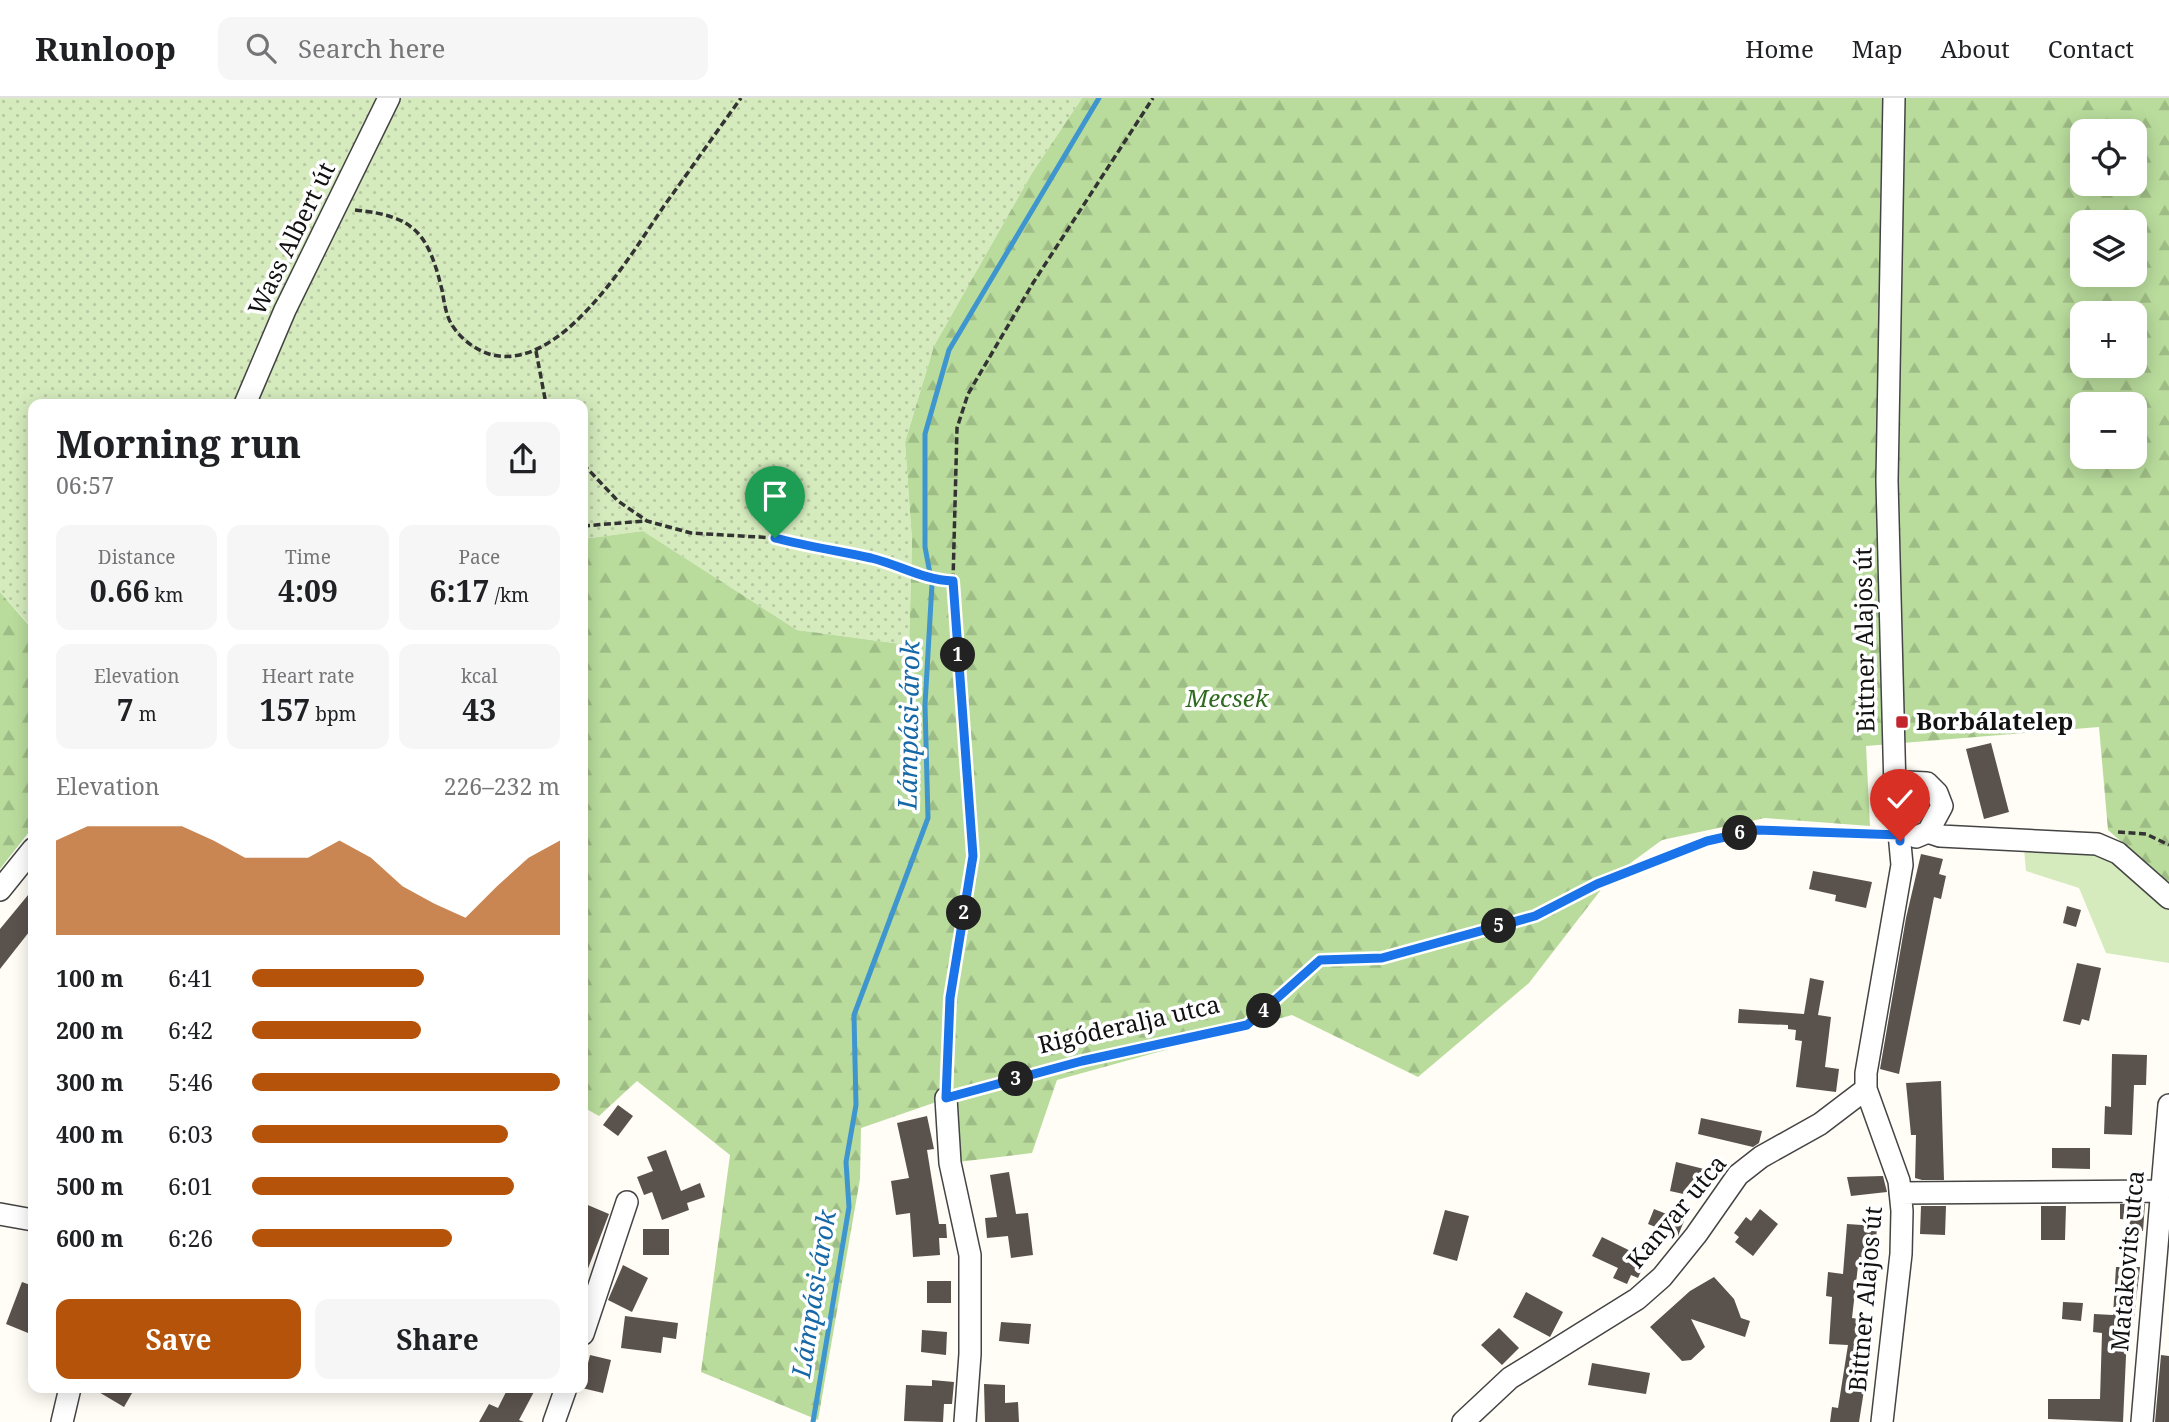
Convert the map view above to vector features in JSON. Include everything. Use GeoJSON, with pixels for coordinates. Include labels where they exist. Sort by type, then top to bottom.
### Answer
{"type":"FeatureCollection","features":[{"type":"Feature","properties":{"kind":"street","name":"Wass Albert út"},"geometry":{"type":"LineString","coordinates":[[247,399],[285,310],[389,98]]}},
{"type":"Feature","properties":{"kind":"street","name":"Bittner Alajos út"},"geometry":{"type":"LineString","coordinates":[[1882,1422],[1900,1254],[1900,1193],[1891,1156],[1866,1089],[1866,1073],[1900,878],[1900,838],[1895,790],[1887,481],[1894,98]]}},
{"type":"Feature","properties":{"kind":"street"},"geometry":{"type":"LineString","coordinates":[[1895,790],[1907,782],[1917,781],[1927,783],[1937,793],[1942,806],[1928,832]]}},
{"type":"Feature","properties":{"kind":"street"},"geometry":{"type":"LineString","coordinates":[[1900,838],[1928,832],[1940,836],[2097,844],[2118,853],[2169,898]]}},
{"type":"Feature","properties":{"kind":"street"},"geometry":{"type":"LineString","coordinates":[[0,890],[28,855]]}},
{"type":"Feature","properties":{"kind":"street","name":"Kanyar utca"},"geometry":{"type":"LineString","coordinates":[[1463,1422],[1510,1378],[1637,1299],[1662,1277],[1696,1235],[1738,1175],[1761,1157],[1820,1124],[1866,1089]]}},
{"type":"Feature","properties":{"kind":"street"},"geometry":{"type":"LineString","coordinates":[[946,1098],[950,1163],[970,1255],[970,1354],[965,1422]]}},
{"type":"Feature","properties":{"kind":"street","name":"Matakovits utca"},"geometry":{"type":"LineString","coordinates":[[2142,1422],[2169,1105]]}},
{"type":"Feature","properties":{"kind":"street"},"geometry":{"type":"LineString","coordinates":[[1900,1193],[2161,1191]]}},
{"type":"Feature","properties":{"kind":"street"},"geometry":{"type":"LineString","coordinates":[[588,1319],[627,1202]]}},
{"type":"Feature","properties":{"kind":"street"},"geometry":{"type":"LineString","coordinates":[[0,1214],[28,1219]]}},
{"type":"Feature","properties":{"kind":"street"},"geometry":{"type":"LineString","coordinates":[[62,1422],[69,1393]]}},
{"type":"Feature","properties":{"kind":"street"},"geometry":{"type":"LineString","coordinates":[[554,1422],[564,1393]]}},
{"type":"Feature","properties":{"kind":"path"},"geometry":{"type":"LineString","coordinates":[[335,208],[401,219],[430,245],[450,323],[463,340],[482,352],[502,358],[520,357],[536,351],[574,323],[610,284],[741,98]]}},
{"type":"Feature","properties":{"kind":"path"},"geometry":{"type":"LineString","coordinates":[[946,1098],[950,998],[973,856],[953,581],[957,428],[968,394],[1033,283],[1153,98]]}},
{"type":"Feature","properties":{"kind":"path"},"geometry":{"type":"LineString","coordinates":[[536,351],[546,399]]}},
{"type":"Feature","properties":{"kind":"path"},"geometry":{"type":"LineString","coordinates":[[588,469],[618,501],[647,521],[691,533],[755,535],[870,558],[899,566],[929,580],[953,581]]}},
{"type":"Feature","properties":{"kind":"path"},"geometry":{"type":"LineString","coordinates":[[588,526],[647,521]]}},
{"type":"Feature","properties":{"kind":"path","name":"Rigóderalja utca"},"geometry":{"type":"LineString","coordinates":[[946,1098],[1082,1061],[1247,1025],[1320,960],[1382,958],[1535,916],[1597,884],[1707,841],[1756,830],[1900,838]]}},
{"type":"Feature","properties":{"kind":"path"},"geometry":{"type":"LineString","coordinates":[[2097,844],[2120,831],[2146,834],[2169,845]]}},
{"type":"Feature","properties":{"kind":"green space"},"geometry":{"type":"Polygon","coordinates":[[[0,98],[1082,98],[1032,173],[934,346],[905,442],[912,541],[909,645],[797,630],[643,531],[588,538],[588,399],[28,399],[28,623],[0,592],[0,98]]]}},
{"type":"Feature","properties":{"kind":"green space","name":"Mecsek"},"geometry":{"type":"Polygon","coordinates":[[[1082,98],[2169,98],[2169,884],[2108,830],[2099,727],[1866,746],[1870,826],[1765,818],[1662,840],[1610,878],[1529,983],[1418,1077],[1292,1015],[1057,1080],[1032,1153],[950,1163],[945,1099],[861,1128],[860,1179],[818,1420],[701,1372],[730,1155],[637,1081],[599,1116],[588,1110],[588,538],[643,531],[797,630],[909,645],[912,541],[905,442],[934,346],[1032,173],[1082,98]]]}},
{"type":"Feature","properties":{"kind":"green space"},"geometry":{"type":"Polygon","coordinates":[[[0,592],[28,624],[28,833],[0,869],[0,592]]]}},
{"type":"Feature","properties":{"kind":"green space"},"geometry":{"type":"Polygon","coordinates":[[[2024,849],[2101,852],[2169,908],[2169,963],[2106,953],[2079,888],[2026,871],[2024,849]]]}},
{"type":"Feature","properties":{"kind":"building"},"geometry":{"type":"Polygon","coordinates":[[[1991,743],[2009,812],[1984,819],[1966,749],[1991,743]]]}},
{"type":"Feature","properties":{"kind":"building"},"geometry":{"type":"Polygon","coordinates":[[[1921,854],[1943,859],[1939,874],[1946,876],[1941,899],[1934,897],[1899,1074],[1880,1069],[1906,918],[1921,854]]]}},
{"type":"Feature","properties":{"kind":"building"},"geometry":{"type":"Polygon","coordinates":[[[1813,871],[1872,882],[1866,908],[1835,901],[1836,895],[1809,889],[1813,871]]]}},
{"type":"Feature","properties":{"kind":"building"},"geometry":{"type":"Polygon","coordinates":[[[28,895],[28,933],[0,969],[0,929],[28,895]]]}},
{"type":"Feature","properties":{"kind":"building"},"geometry":{"type":"Polygon","coordinates":[[[2067,906],[2081,910],[2076,927],[2063,923],[2067,906]]]}},
{"type":"Feature","properties":{"kind":"building"},"geometry":{"type":"Polygon","coordinates":[[[2077,963],[2101,968],[2089,1021],[2082,1019],[2080,1025],[2063,1021],[2077,963]]]}},
{"type":"Feature","properties":{"kind":"building"},"geometry":{"type":"Polygon","coordinates":[[[1810,978],[1824,981],[1818,1015],[1831,1017],[1825,1067],[1839,1069],[1836,1092],[1796,1087],[1802,1041],[1795,1040],[1796,1030],[1788,1029],[1788,1025],[1738,1023],[1739,1009],[1804,1014],[1810,978]]]}},
{"type":"Feature","properties":{"kind":"building"},"geometry":{"type":"Polygon","coordinates":[[[2112,1054],[2147,1055],[2146,1085],[2134,1085],[2132,1135],[2104,1134],[2105,1106],[2111,1107],[2112,1054]]]}},
{"type":"Feature","properties":{"kind":"building"},"geometry":{"type":"Polygon","coordinates":[[[1941,1081],[1944,1180],[1922,1180],[1915,1178],[1916,1135],[1911,1135],[1906,1083],[1941,1081]]]}},
{"type":"Feature","properties":{"kind":"building"},"geometry":{"type":"Polygon","coordinates":[[[618,1105],[633,1116],[618,1136],[603,1125],[618,1105]]]}},
{"type":"Feature","properties":{"kind":"building"},"geometry":{"type":"Polygon","coordinates":[[[927,1116],[934,1149],[927,1150],[939,1224],[946,1224],[947,1238],[939,1238],[940,1255],[913,1257],[910,1213],[896,1215],[891,1181],[909,1178],[897,1123],[927,1116]]]}},
{"type":"Feature","properties":{"kind":"building"},"geometry":{"type":"Polygon","coordinates":[[[1701,1118],[1762,1131],[1759,1143],[1753,1147],[1698,1134],[1701,1118]]]}},
{"type":"Feature","properties":{"kind":"building"},"geometry":{"type":"Polygon","coordinates":[[[2052,1148],[2090,1148],[2090,1169],[2052,1168],[2052,1148]]]}},
{"type":"Feature","properties":{"kind":"building"},"geometry":{"type":"Polygon","coordinates":[[[666,1150],[681,1191],[700,1183],[705,1197],[687,1203],[689,1210],[662,1220],[652,1192],[644,1195],[637,1177],[653,1171],[647,1157],[666,1150]]]}},
{"type":"Feature","properties":{"kind":"building"},"geometry":{"type":"Polygon","coordinates":[[[1676,1162],[1704,1169],[1697,1197],[1670,1191],[1676,1162]]]}},
{"type":"Feature","properties":{"kind":"building"},"geometry":{"type":"Polygon","coordinates":[[[1009,1172],[1016,1214],[1028,1213],[1033,1255],[1011,1258],[1008,1236],[987,1238],[985,1218],[997,1217],[990,1175],[1009,1172]]]}},
{"type":"Feature","properties":{"kind":"building"},"geometry":{"type":"Polygon","coordinates":[[[1883,1176],[1887,1192],[1851,1196],[1847,1177],[1883,1176]]]}},
{"type":"Feature","properties":{"kind":"building"},"geometry":{"type":"Polygon","coordinates":[[[2120,1204],[2145,1204],[2143,1231],[2129,1231],[2130,1220],[2120,1219],[2120,1204]]]}},
{"type":"Feature","properties":{"kind":"building"},"geometry":{"type":"Polygon","coordinates":[[[588,1205],[609,1214],[588,1269],[588,1205]]]}},
{"type":"Feature","properties":{"kind":"building"},"geometry":{"type":"Polygon","coordinates":[[[1921,1206],[1946,1206],[1945,1235],[1920,1234],[1921,1206]]]}},
{"type":"Feature","properties":{"kind":"building"},"geometry":{"type":"Polygon","coordinates":[[[2041,1206],[2066,1206],[2065,1240],[2041,1240],[2041,1206]]]}},
{"type":"Feature","properties":{"kind":"building"},"geometry":{"type":"Polygon","coordinates":[[[1654,1209],[1684,1221],[1678,1236],[1648,1224],[1654,1209]]]}},
{"type":"Feature","properties":{"kind":"building"},"geometry":{"type":"Polygon","coordinates":[[[1760,1209],[1778,1224],[1753,1256],[1735,1242],[1739,1237],[1734,1233],[1746,1217],[1751,1221],[1760,1209]]]}},
{"type":"Feature","properties":{"kind":"building"},"geometry":{"type":"Polygon","coordinates":[[[1445,1210],[1469,1216],[1457,1261],[1433,1254],[1445,1210]]]}},
{"type":"Feature","properties":{"kind":"building"},"geometry":{"type":"Polygon","coordinates":[[[1847,1224],[1877,1226],[1875,1258],[1859,1257],[1852,1318],[1866,1320],[1863,1364],[1868,1365],[1859,1422],[1830,1422],[1832,1407],[1838,1408],[1848,1345],[1829,1344],[1832,1297],[1826,1296],[1828,1272],[1843,1274],[1847,1224]]]}},
{"type":"Feature","properties":{"kind":"building"},"geometry":{"type":"Polygon","coordinates":[[[643,1229],[669,1229],[669,1255],[643,1255],[643,1229]]]}},
{"type":"Feature","properties":{"kind":"building"},"geometry":{"type":"Polygon","coordinates":[[[1602,1237],[1647,1259],[1638,1278],[1631,1275],[1627,1284],[1613,1278],[1618,1268],[1592,1256],[1602,1237]]]}},
{"type":"Feature","properties":{"kind":"building"},"geometry":{"type":"Polygon","coordinates":[[[623,1265],[648,1278],[632,1312],[608,1300],[623,1265]]]}},
{"type":"Feature","properties":{"kind":"building"},"geometry":{"type":"Polygon","coordinates":[[[2116,1267],[2140,1267],[2132,1334],[2127,1334],[2123,1422],[2048,1419],[2048,1399],[2100,1399],[2102,1333],[2093,1332],[2094,1314],[2113,1315],[2116,1267]]]}},
{"type":"Feature","properties":{"kind":"building"},"geometry":{"type":"Polygon","coordinates":[[[1714,1277],[1734,1299],[1741,1318],[1750,1321],[1745,1337],[1691,1319],[1705,1347],[1691,1360],[1682,1361],[1650,1327],[1690,1291],[1714,1277]]]}},
{"type":"Feature","properties":{"kind":"building"},"geometry":{"type":"Polygon","coordinates":[[[927,1281],[951,1281],[951,1303],[927,1303],[927,1281]]]}},
{"type":"Feature","properties":{"kind":"building"},"geometry":{"type":"Polygon","coordinates":[[[22,1282],[28,1284],[28,1333],[6,1324],[22,1282]]]}},
{"type":"Feature","properties":{"kind":"building"},"geometry":{"type":"Polygon","coordinates":[[[1526,1292],[1563,1312],[1550,1337],[1513,1317],[1526,1292]]]}},
{"type":"Feature","properties":{"kind":"building"},"geometry":{"type":"Polygon","coordinates":[[[2063,1302],[2083,1303],[2081,1321],[2062,1319],[2063,1302]]]}},
{"type":"Feature","properties":{"kind":"building"},"geometry":{"type":"Polygon","coordinates":[[[625,1316],[678,1323],[676,1339],[663,1337],[661,1353],[621,1348],[625,1316]]]}},
{"type":"Feature","properties":{"kind":"building"},"geometry":{"type":"Polygon","coordinates":[[[1001,1322],[1031,1324],[1029,1344],[999,1341],[1001,1322]]]}},
{"type":"Feature","properties":{"kind":"building"},"geometry":{"type":"Polygon","coordinates":[[[1499,1328],[1519,1348],[1502,1365],[1481,1345],[1499,1328]]]}},
{"type":"Feature","properties":{"kind":"building"},"geometry":{"type":"Polygon","coordinates":[[[922,1330],[947,1332],[946,1355],[921,1352],[922,1330]]]}},
{"type":"Feature","properties":{"kind":"building"},"geometry":{"type":"Polygon","coordinates":[[[590,1355],[611,1360],[603,1393],[588,1389],[590,1355]]]}},
{"type":"Feature","properties":{"kind":"building"},"geometry":{"type":"Polygon","coordinates":[[[2161,1355],[2169,1356],[2169,1422],[2155,1422],[2161,1355]]]}},
{"type":"Feature","properties":{"kind":"building"},"geometry":{"type":"Polygon","coordinates":[[[1592,1363],[1650,1373],[1646,1394],[1588,1385],[1592,1363]]]}},
{"type":"Feature","properties":{"kind":"building"},"geometry":{"type":"Polygon","coordinates":[[[932,1380],[954,1382],[952,1404],[944,1404],[943,1422],[904,1421],[906,1385],[932,1386],[932,1380]]]}},
{"type":"Feature","properties":{"kind":"building"},"geometry":{"type":"Polygon","coordinates":[[[984,1384],[1005,1385],[1005,1403],[1018,1402],[1019,1422],[985,1422],[984,1384]]]}},
{"type":"Feature","properties":{"kind":"building"},"geometry":{"type":"Polygon","coordinates":[[[100,1393],[132,1393],[124,1407],[100,1393]]]}},
{"type":"Feature","properties":{"kind":"building"},"geometry":{"type":"Polygon","coordinates":[[[506,1393],[533,1393],[519,1420],[524,1422],[479,1422],[489,1404],[498,1408],[506,1393]]]}},
{"type":"Feature","properties":{"kind":"waterway","name":"Lámpási-árok"},"geometry":{"type":"LineString","coordinates":[[813,1422],[849,1207],[846,1162],[856,1105],[854,1015],[928,818],[925,705],[932,584],[925,547],[925,434],[949,350],[1099,98]]}},
{"type":"Feature","properties":{"kind":"place","name":"Borbálatelep"},"geometry":{"type":"Point","coordinates":[1902,722]}},
{"type":"Feature","properties":{"kind":"route"},"geometry":{"type":"LineString","coordinates":[[775,538],[815,549],[870,558],[899,566],[929,580],[953,581],[973,856],[950,998],[946,1098],[1082,1061],[1198,1038],[1247,1025],[1303,972],[1320,960],[1382,958],[1535,916],[1597,884],[1707,841],[1756,830],[1900,835],[1900,841]]}}]}
